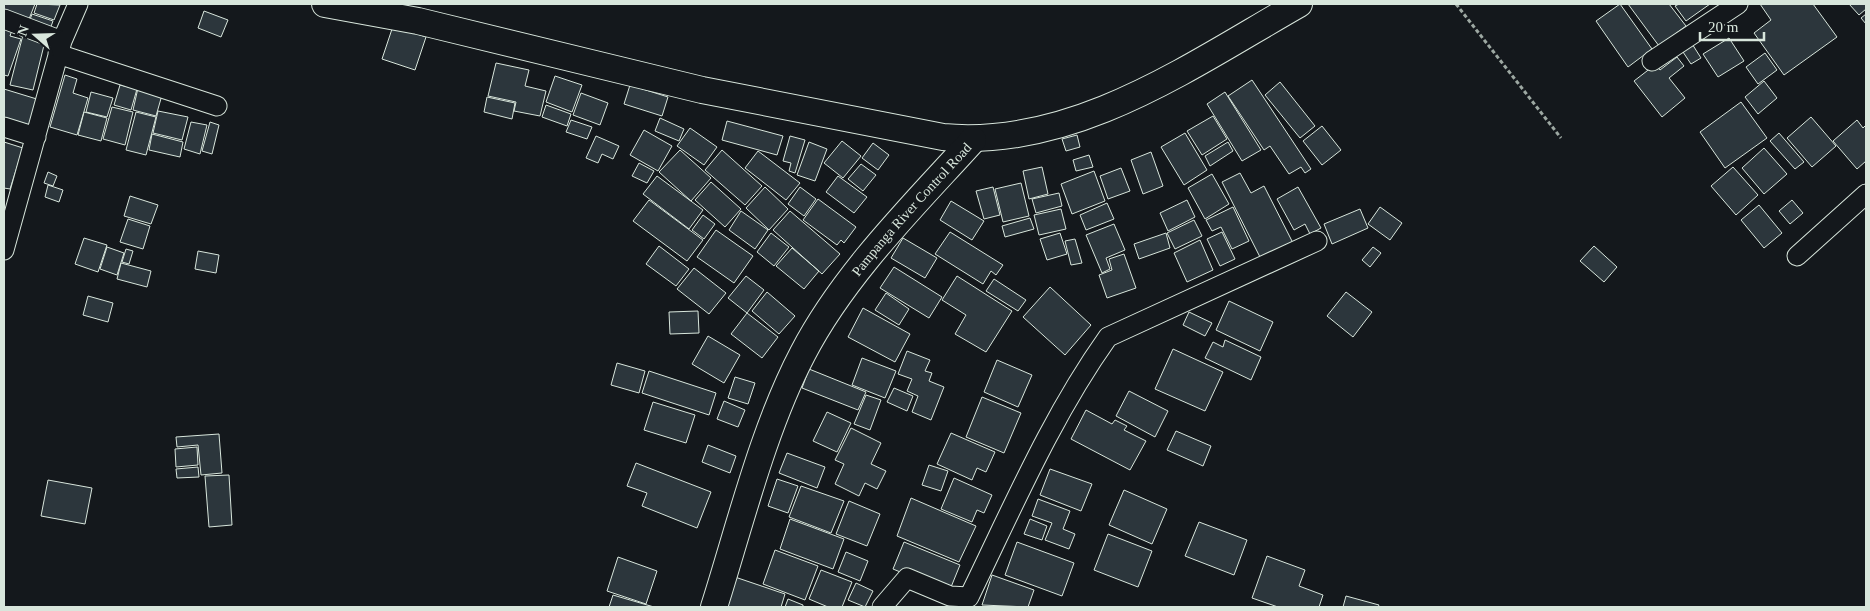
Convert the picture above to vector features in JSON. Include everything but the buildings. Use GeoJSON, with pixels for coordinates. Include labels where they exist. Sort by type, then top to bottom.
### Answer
{"type":"FeatureCollection","features":[{"type":"Feature","properties":{"kind":"main road"},"geometry":{"type":"LineString","coordinates":[[325,4],[418,20],[702,90],[943,137],[973,140]]}},
{"type":"Feature","properties":{"kind":"main road","name":"Pampanga River Control Road"},"geometry":{"type":"LineString","coordinates":[[714,607],[772,424],[803,352],[820,322],[879,243],[973,140],[990,139],[1034,130],[1080,118],[1123,103],[1299,4]]}},
{"type":"Feature","properties":{"kind":"street"},"geometry":{"type":"LineString","coordinates":[[4,250],[60,48],[78,4]]}},
{"type":"Feature","properties":{"kind":"street"},"geometry":{"type":"LineString","coordinates":[[1652,61],[1724,10],[1738,4]]}},
{"type":"Feature","properties":{"kind":"street"},"geometry":{"type":"LineString","coordinates":[[4,18],[60,48],[217,106]]}},
{"type":"Feature","properties":{"kind":"street"},"geometry":{"type":"LineString","coordinates":[[4,127],[36,137]]}},
{"type":"Feature","properties":{"kind":"street"},"geometry":{"type":"LineString","coordinates":[[1797,256],[1866,194]]}},
{"type":"Feature","properties":{"kind":"street"},"geometry":{"type":"LineString","coordinates":[[882,607],[907,578],[950,596],[969,597],[1044,444],[1087,367],[1108,337],[1317,242]]}},
{"type":"Feature","properties":{"kind":"path"},"geometry":{"type":"LineString","coordinates":[[1456,4],[1561,138]]}}]}
